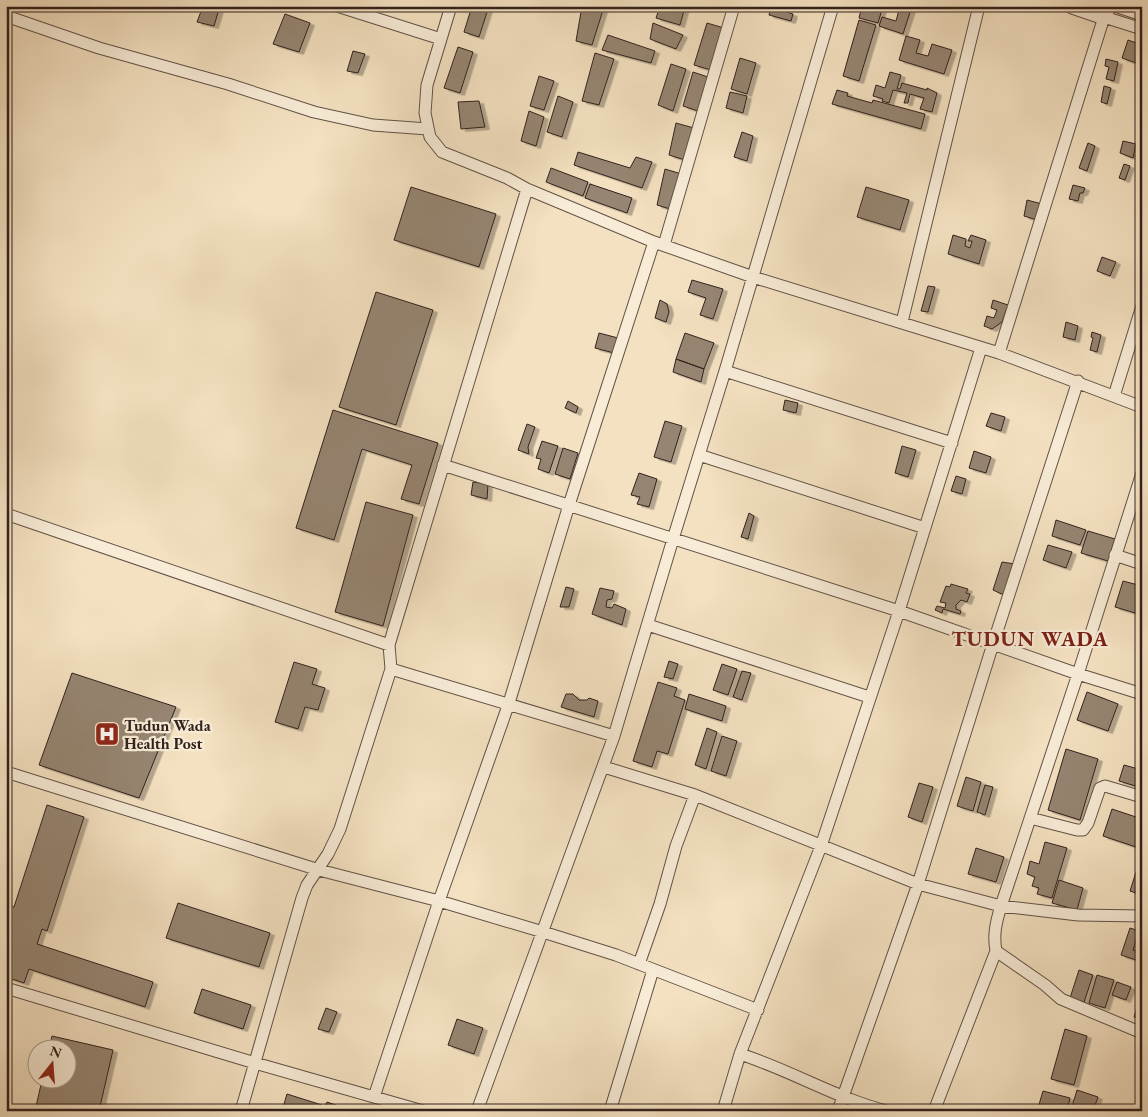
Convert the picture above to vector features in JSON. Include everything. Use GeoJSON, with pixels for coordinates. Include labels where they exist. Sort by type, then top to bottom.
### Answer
{"type":"FeatureCollection","features":[{"type":"Feature","properties":{"kind":"street"},"geometry":{"type":"LineString","coordinates":[[337,6],[440,39]]}},
{"type":"Feature","properties":{"kind":"street"},"geometry":{"type":"LineString","coordinates":[[451,6],[427,85],[425,113],[430,136],[442,152],[659,244],[753,277],[999,353],[1078,381],[1142,407]]}},
{"type":"Feature","properties":{"kind":"street"},"geometry":{"type":"LineString","coordinates":[[374,1097],[439,901],[509,703],[569,505],[659,244],[734,6]]}},
{"type":"Feature","properties":{"kind":"street"},"geometry":{"type":"LineString","coordinates":[[478,1111],[614,736],[725,372],[833,6]]}},
{"type":"Feature","properties":{"kind":"street"},"geometry":{"type":"LineString","coordinates":[[902,322],[979,6]]}},
{"type":"Feature","properties":{"kind":"street"},"geometry":{"type":"LineString","coordinates":[[1072,6],[1142,15]]}},
{"type":"Feature","properties":{"kind":"street"},"geometry":{"type":"LineString","coordinates":[[1109,10],[1142,29]]}},
{"type":"Feature","properties":{"kind":"street"},"geometry":{"type":"LineString","coordinates":[[999,353],[1109,10]]}},
{"type":"Feature","properties":{"kind":"street"},"geometry":{"type":"LineString","coordinates":[[6,16],[99,48],[228,84],[314,112],[373,125],[428,129]]}},
{"type":"Feature","properties":{"kind":"street"},"geometry":{"type":"LineString","coordinates":[[241,1111],[280,969],[302,898],[307,885],[319,870],[340,829],[391,669],[389,645],[527,189]]}},
{"type":"Feature","properties":{"kind":"street"},"geometry":{"type":"LineString","coordinates":[[1114,396],[1142,306]]}},
{"type":"Feature","properties":{"kind":"street"},"geometry":{"type":"LineString","coordinates":[[723,1111],[740,1054],[821,846],[981,348]]}},
{"type":"Feature","properties":{"kind":"street"},"geometry":{"type":"LineString","coordinates":[[725,372],[952,443]]}},
{"type":"Feature","properties":{"kind":"street"},"geometry":{"type":"LineString","coordinates":[[838,1111],[918,884],[992,644],[1078,381]]}},
{"type":"Feature","properties":{"kind":"street"},"geometry":{"type":"LineString","coordinates":[[699,455],[924,528]]}},
{"type":"Feature","properties":{"kind":"street"},"geometry":{"type":"LineString","coordinates":[[443,464],[898,611],[1078,674],[1142,694]]}},
{"type":"Feature","properties":{"kind":"street"},"geometry":{"type":"LineString","coordinates":[[934,1111],[996,951],[994,940],[995,928],[1001,906],[1142,473]]}},
{"type":"Feature","properties":{"kind":"street"},"geometry":{"type":"LineString","coordinates":[[6,514],[389,645]]}},
{"type":"Feature","properties":{"kind":"street"},"geometry":{"type":"LineString","coordinates":[[1116,556],[1142,564]]}},
{"type":"Feature","properties":{"kind":"street"},"geometry":{"type":"LineString","coordinates":[[648,625],[869,697]]}},
{"type":"Feature","properties":{"kind":"street"},"geometry":{"type":"LineString","coordinates":[[391,669],[614,736]]}},
{"type":"Feature","properties":{"kind":"street"},"geometry":{"type":"LineString","coordinates":[[604,767],[695,795],[918,884],[1001,906],[1078,915],[1142,916]]}},
{"type":"Feature","properties":{"kind":"street"},"geometry":{"type":"LineString","coordinates":[[6,772],[319,870],[439,901],[543,932],[639,964],[758,1010]]}},
{"type":"Feature","properties":{"kind":"street"},"geometry":{"type":"LineString","coordinates":[[1030,818],[1083,830],[1088,823],[1100,788],[1104,786],[1142,796]]}},
{"type":"Feature","properties":{"kind":"street"},"geometry":{"type":"LineString","coordinates":[[639,964],[660,904],[676,846],[695,795]]}},
{"type":"Feature","properties":{"kind":"street"},"geometry":{"type":"LineString","coordinates":[[996,951],[1045,985],[1060,999],[1142,1033]]}},
{"type":"Feature","properties":{"kind":"street"},"geometry":{"type":"LineString","coordinates":[[610,1111],[653,970]]}},
{"type":"Feature","properties":{"kind":"street"},"geometry":{"type":"LineString","coordinates":[[6,988],[423,1111]]}},
{"type":"Feature","properties":{"kind":"street"},"geometry":{"type":"LineString","coordinates":[[740,1054],[762,1061],[868,1106],[886,1111]]}},
{"type":"Feature","properties":{"kind":"building"},"geometry":{"type":"Polygon","coordinates":[[[203,6],[219,9],[214,26],[197,22],[203,6]]]}},
{"type":"Feature","properties":{"kind":"building"},"geometry":{"type":"Polygon","coordinates":[[[472,6],[489,6],[479,37],[464,32],[472,6]]]}},
{"type":"Feature","properties":{"kind":"building"},"geometry":{"type":"Polygon","coordinates":[[[582,6],[592,6],[603,10],[592,45],[576,41],[582,6]]]}},
{"type":"Feature","properties":{"kind":"building"},"geometry":{"type":"Polygon","coordinates":[[[660,6],[685,7],[680,25],[656,18],[660,6]]]}},
{"type":"Feature","properties":{"kind":"building"},"geometry":{"type":"Polygon","coordinates":[[[862,6],[883,6],[878,23],[859,18],[862,6]]]}},
{"type":"Feature","properties":{"kind":"building"},"geometry":{"type":"Polygon","coordinates":[[[887,6],[912,6],[903,34],[879,26],[882,17],[896,21],[899,10],[887,6]]]}},
{"type":"Feature","properties":{"kind":"building"},"geometry":{"type":"Polygon","coordinates":[[[771,7],[793,14],[791,21],[769,15],[771,7]]]}},
{"type":"Feature","properties":{"kind":"building"},"geometry":{"type":"Polygon","coordinates":[[[285,14],[310,23],[299,52],[273,44],[285,14]]]}},
{"type":"Feature","properties":{"kind":"building"},"geometry":{"type":"Polygon","coordinates":[[[859,20],[876,25],[859,81],[843,76],[859,20]]]}},
{"type":"Feature","properties":{"kind":"building"},"geometry":{"type":"Polygon","coordinates":[[[653,23],[683,35],[676,49],[650,39],[653,23]]]}},
{"type":"Feature","properties":{"kind":"building"},"geometry":{"type":"Polygon","coordinates":[[[707,23],[724,28],[711,70],[694,65],[707,23]]]}},
{"type":"Feature","properties":{"kind":"building"},"geometry":{"type":"Polygon","coordinates":[[[608,35],[655,51],[651,63],[602,50],[608,35]]]}},
{"type":"Feature","properties":{"kind":"building"},"geometry":{"type":"Polygon","coordinates":[[[906,36],[920,40],[916,53],[928,56],[932,44],[952,50],[944,74],[899,60],[906,36]]]}},
{"type":"Feature","properties":{"kind":"building"},"geometry":{"type":"Polygon","coordinates":[[[1128,40],[1142,45],[1136,63],[1122,58],[1128,40]]]}},
{"type":"Feature","properties":{"kind":"building"},"geometry":{"type":"Polygon","coordinates":[[[458,47],[473,52],[460,93],[444,88],[458,47]]]}},
{"type":"Feature","properties":{"kind":"building"},"geometry":{"type":"Polygon","coordinates":[[[353,51],[365,54],[358,73],[347,71],[353,51]]]}},
{"type":"Feature","properties":{"kind":"building"},"geometry":{"type":"Polygon","coordinates":[[[595,53],[614,59],[599,105],[582,101],[595,53]]]}},
{"type":"Feature","properties":{"kind":"building"},"geometry":{"type":"Polygon","coordinates":[[[740,58],[756,63],[747,94],[731,89],[740,58]]]}},
{"type":"Feature","properties":{"kind":"building"},"geometry":{"type":"Polygon","coordinates":[[[1106,59],[1118,62],[1114,81],[1106,79],[1109,67],[1105,66],[1106,59]]]}},
{"type":"Feature","properties":{"kind":"building"},"geometry":{"type":"Polygon","coordinates":[[[671,64],[686,69],[673,111],[658,105],[671,64]]]}},
{"type":"Feature","properties":{"kind":"building"},"geometry":{"type":"Polygon","coordinates":[[[693,72],[708,77],[698,111],[683,106],[693,72]]]}},
{"type":"Feature","properties":{"kind":"building"},"geometry":{"type":"Polygon","coordinates":[[[890,72],[901,75],[897,89],[900,89],[902,83],[927,90],[927,88],[937,93],[932,112],[920,109],[924,98],[910,94],[908,103],[904,103],[907,93],[893,90],[889,103],[873,96],[876,85],[885,88],[890,72]]]}},
{"type":"Feature","properties":{"kind":"building"},"geometry":{"type":"Polygon","coordinates":[[[539,76],[554,81],[544,110],[530,106],[539,76]]]}},
{"type":"Feature","properties":{"kind":"building"},"geometry":{"type":"Polygon","coordinates":[[[1104,86],[1111,88],[1107,104],[1101,102],[1104,86]]]}},
{"type":"Feature","properties":{"kind":"building"},"geometry":{"type":"Polygon","coordinates":[[[837,90],[848,93],[847,96],[872,103],[873,100],[925,114],[921,129],[832,104],[837,90]]]}},
{"type":"Feature","properties":{"kind":"building"},"geometry":{"type":"Polygon","coordinates":[[[730,92],[747,96],[743,113],[726,108],[730,92]]]}},
{"type":"Feature","properties":{"kind":"building"},"geometry":{"type":"Polygon","coordinates":[[[558,96],[573,102],[562,137],[547,132],[558,96]]]}},
{"type":"Feature","properties":{"kind":"building"},"geometry":{"type":"Polygon","coordinates":[[[479,101],[485,127],[461,129],[458,102],[479,101]]]}},
{"type":"Feature","properties":{"kind":"building"},"geometry":{"type":"Polygon","coordinates":[[[529,111],[544,117],[536,146],[521,141],[529,111]]]}},
{"type":"Feature","properties":{"kind":"building"},"geometry":{"type":"Polygon","coordinates":[[[676,123],[694,128],[685,160],[669,155],[676,123]]]}},
{"type":"Feature","properties":{"kind":"building"},"geometry":{"type":"Polygon","coordinates":[[[742,132],[753,136],[747,161],[734,157],[742,132]]]}},
{"type":"Feature","properties":{"kind":"building"},"geometry":{"type":"Polygon","coordinates":[[[1123,141],[1136,144],[1133,158],[1120,153],[1123,141]]]}},
{"type":"Feature","properties":{"kind":"building"},"geometry":{"type":"Polygon","coordinates":[[[1088,143],[1095,146],[1087,171],[1079,168],[1088,143]]]}},
{"type":"Feature","properties":{"kind":"building"},"geometry":{"type":"Polygon","coordinates":[[[578,152],[630,168],[636,157],[652,162],[642,188],[574,165],[578,152]]]}},
{"type":"Feature","properties":{"kind":"building"},"geometry":{"type":"Polygon","coordinates":[[[1124,164],[1130,166],[1125,180],[1119,178],[1124,164]]]}},
{"type":"Feature","properties":{"kind":"building"},"geometry":{"type":"Polygon","coordinates":[[[551,168],[588,182],[583,196],[546,182],[551,168]]]}},
{"type":"Feature","properties":{"kind":"building"},"geometry":{"type":"Polygon","coordinates":[[[665,169],[685,175],[670,209],[657,205],[665,169]]]}},
{"type":"Feature","properties":{"kind":"building"},"geometry":{"type":"Polygon","coordinates":[[[590,184],[632,198],[627,213],[585,198],[590,184]]]}},
{"type":"Feature","properties":{"kind":"building"},"geometry":{"type":"Polygon","coordinates":[[[1073,185],[1085,188],[1083,193],[1080,193],[1078,201],[1069,199],[1073,185]]]}},
{"type":"Feature","properties":{"kind":"building"},"geometry":{"type":"Polygon","coordinates":[[[411,187],[496,214],[479,267],[394,240],[411,187]]]}},
{"type":"Feature","properties":{"kind":"building"},"geometry":{"type":"Polygon","coordinates":[[[866,187],[909,200],[900,230],[857,217],[866,187]]]}},
{"type":"Feature","properties":{"kind":"building"},"geometry":{"type":"Polygon","coordinates":[[[1027,200],[1042,204],[1037,220],[1024,216],[1027,200]]]}},
{"type":"Feature","properties":{"kind":"building"},"geometry":{"type":"Polygon","coordinates":[[[953,235],[966,239],[965,246],[970,248],[972,241],[968,241],[971,235],[986,240],[979,264],[948,254],[953,235]]]}},
{"type":"Feature","properties":{"kind":"building"},"geometry":{"type":"Polygon","coordinates":[[[1102,257],[1116,262],[1110,276],[1097,271],[1102,257]]]}},
{"type":"Feature","properties":{"kind":"building"},"geometry":{"type":"Polygon","coordinates":[[[692,280],[723,289],[713,319],[700,315],[706,298],[688,292],[692,280]]]}},
{"type":"Feature","properties":{"kind":"building"},"geometry":{"type":"Polygon","coordinates":[[[928,286],[935,287],[928,312],[921,311],[928,286]]]}},
{"type":"Feature","properties":{"kind":"building"},"geometry":{"type":"Polygon","coordinates":[[[376,292],[433,310],[396,425],[339,407],[376,292]]]}},
{"type":"Feature","properties":{"kind":"building"},"geometry":{"type":"Polygon","coordinates":[[[660,300],[667,304],[669,312],[666,322],[655,318],[660,300]]]}},
{"type":"Feature","properties":{"kind":"building"},"geometry":{"type":"Polygon","coordinates":[[[993,300],[1008,305],[1002,322],[992,329],[984,326],[987,316],[994,318],[997,310],[991,308],[993,300]]]}},
{"type":"Feature","properties":{"kind":"building"},"geometry":{"type":"Polygon","coordinates":[[[1066,322],[1078,326],[1075,340],[1063,337],[1066,322]]]}},
{"type":"Feature","properties":{"kind":"building"},"geometry":{"type":"Polygon","coordinates":[[[1092,332],[1101,335],[1097,352],[1090,350],[1093,338],[1091,337],[1092,332]]]}},
{"type":"Feature","properties":{"kind":"building"},"geometry":{"type":"Polygon","coordinates":[[[599,333],[618,338],[614,353],[595,348],[599,333]]]}},
{"type":"Feature","properties":{"kind":"building"},"geometry":{"type":"Polygon","coordinates":[[[685,333],[714,343],[704,369],[676,359],[685,333]]]}},
{"type":"Feature","properties":{"kind":"building"},"geometry":{"type":"Polygon","coordinates":[[[676,359],[704,369],[701,382],[673,372],[676,359]]]}},
{"type":"Feature","properties":{"kind":"building"},"geometry":{"type":"Polygon","coordinates":[[[785,400],[798,403],[796,413],[783,410],[785,400]]]}},
{"type":"Feature","properties":{"kind":"building"},"geometry":{"type":"Polygon","coordinates":[[[568,401],[578,407],[576,413],[565,408],[568,401]]]}},
{"type":"Feature","properties":{"kind":"building"},"geometry":{"type":"Polygon","coordinates":[[[333,410],[438,443],[419,504],[401,499],[412,465],[362,449],[334,540],[296,528],[333,410]]]}},
{"type":"Feature","properties":{"kind":"building"},"geometry":{"type":"Polygon","coordinates":[[[991,413],[1005,417],[1001,431],[986,426],[991,413]]]}},
{"type":"Feature","properties":{"kind":"building"},"geometry":{"type":"Polygon","coordinates":[[[665,421],[682,426],[671,462],[654,457],[665,421]]]}},
{"type":"Feature","properties":{"kind":"building"},"geometry":{"type":"Polygon","coordinates":[[[527,424],[535,427],[528,447],[529,454],[518,450],[527,424]]]}},
{"type":"Feature","properties":{"kind":"building"},"geometry":{"type":"Polygon","coordinates":[[[542,441],[558,446],[549,473],[538,469],[541,459],[536,458],[542,441]]]}},
{"type":"Feature","properties":{"kind":"building"},"geometry":{"type":"Polygon","coordinates":[[[902,446],[916,450],[908,477],[895,473],[902,446]]]}},
{"type":"Feature","properties":{"kind":"building"},"geometry":{"type":"Polygon","coordinates":[[[563,448],[578,453],[570,479],[555,474],[563,448]]]}},
{"type":"Feature","properties":{"kind":"building"},"geometry":{"type":"Polygon","coordinates":[[[974,451],[991,457],[986,473],[969,468],[974,451]]]}},
{"type":"Feature","properties":{"kind":"building"},"geometry":{"type":"Polygon","coordinates":[[[639,473],[657,479],[649,507],[637,504],[640,497],[631,495],[639,473]]]}},
{"type":"Feature","properties":{"kind":"building"},"geometry":{"type":"Polygon","coordinates":[[[956,476],[966,479],[962,494],[951,491],[956,476]]]}},
{"type":"Feature","properties":{"kind":"building"},"geometry":{"type":"Polygon","coordinates":[[[473,482],[488,484],[487,499],[471,495],[473,482]]]}},
{"type":"Feature","properties":{"kind":"building"},"geometry":{"type":"Polygon","coordinates":[[[366,502],[413,515],[383,626],[335,612],[366,502]]]}},
{"type":"Feature","properties":{"kind":"building"},"geometry":{"type":"Polygon","coordinates":[[[749,513],[754,516],[748,539],[741,537],[749,513]]]}},
{"type":"Feature","properties":{"kind":"building"},"geometry":{"type":"Polygon","coordinates":[[[1056,520],[1086,530],[1080,545],[1052,536],[1056,520]]]}},
{"type":"Feature","properties":{"kind":"building"},"geometry":{"type":"Polygon","coordinates":[[[1088,531],[1115,539],[1108,561],[1081,553],[1088,531]]]}},
{"type":"Feature","properties":{"kind":"building"},"geometry":{"type":"Polygon","coordinates":[[[1142,539],[1142,558],[1137,557],[1142,539]]]}},
{"type":"Feature","properties":{"kind":"building"},"geometry":{"type":"Polygon","coordinates":[[[1048,545],[1072,552],[1066,568],[1043,560],[1048,545]]]}},
{"type":"Feature","properties":{"kind":"building"},"geometry":{"type":"Polygon","coordinates":[[[1002,562],[1015,564],[1004,595],[993,590],[1002,562]]]}},
{"type":"Feature","properties":{"kind":"building"},"geometry":{"type":"Polygon","coordinates":[[[1123,581],[1142,586],[1142,615],[1115,607],[1123,581]]]}},
{"type":"Feature","properties":{"kind":"building"},"geometry":{"type":"Polygon","coordinates":[[[951,584],[968,589],[966,593],[970,594],[967,602],[961,600],[956,605],[956,609],[961,611],[960,614],[943,609],[942,613],[935,610],[937,606],[945,608],[946,603],[940,602],[946,586],[950,587],[951,584]]]}},
{"type":"Feature","properties":{"kind":"building"},"geometry":{"type":"Polygon","coordinates":[[[566,587],[574,589],[569,607],[560,607],[566,587]]]}},
{"type":"Feature","properties":{"kind":"building"},"geometry":{"type":"Polygon","coordinates":[[[600,588],[614,591],[612,599],[607,600],[606,607],[612,608],[614,604],[626,609],[622,625],[592,614],[600,588]]]}},
{"type":"Feature","properties":{"kind":"building"},"geometry":{"type":"Polygon","coordinates":[[[1142,635],[1142,653],[1137,651],[1142,635]]]}},
{"type":"Feature","properties":{"kind":"building"},"geometry":{"type":"Polygon","coordinates":[[[669,661],[678,664],[673,679],[664,677],[669,661]]]}},
{"type":"Feature","properties":{"kind":"building"},"geometry":{"type":"Polygon","coordinates":[[[294,662],[317,669],[312,684],[325,688],[318,710],[305,707],[298,729],[275,722],[294,662]]]}},
{"type":"Feature","properties":{"kind":"building"},"geometry":{"type":"Polygon","coordinates":[[[722,664],[737,669],[728,695],[713,690],[722,664]]]}},
{"type":"Feature","properties":{"kind":"building"},"geometry":{"type":"Polygon","coordinates":[[[742,671],[751,673],[742,700],[733,697],[742,671]]]}},
{"type":"Feature","properties":{"kind":"building","name":"Tudun Wada Health Post"},"geometry":{"type":"Polygon","coordinates":[[[72,673],[176,707],[139,798],[39,765],[72,673]]]}},
{"type":"Feature","properties":{"kind":"building"},"geometry":{"type":"Polygon","coordinates":[[[658,682],[677,688],[674,696],[685,700],[668,754],[657,751],[652,767],[633,761],[658,682]]]}},
{"type":"Feature","properties":{"kind":"building"},"geometry":{"type":"Polygon","coordinates":[[[1087,692],[1118,704],[1108,731],[1077,720],[1087,692]]]}},
{"type":"Feature","properties":{"kind":"building"},"geometry":{"type":"Polygon","coordinates":[[[566,694],[573,694],[579,700],[587,700],[589,698],[598,701],[594,717],[561,707],[566,694]]]}},
{"type":"Feature","properties":{"kind":"building"},"geometry":{"type":"Polygon","coordinates":[[[689,694],[726,706],[722,721],[685,709],[689,694]]]}},
{"type":"Feature","properties":{"kind":"building"},"geometry":{"type":"Polygon","coordinates":[[[707,728],[717,732],[706,769],[695,765],[707,728]]]}},
{"type":"Feature","properties":{"kind":"building"},"geometry":{"type":"Polygon","coordinates":[[[722,736],[737,741],[726,776],[711,771],[722,736]]]}},
{"type":"Feature","properties":{"kind":"building"},"geometry":{"type":"Polygon","coordinates":[[[1066,749],[1098,759],[1080,820],[1048,810],[1066,749]]]}},
{"type":"Feature","properties":{"kind":"building"},"geometry":{"type":"Polygon","coordinates":[[[1124,765],[1142,770],[1142,788],[1119,781],[1124,765]]]}},
{"type":"Feature","properties":{"kind":"building"},"geometry":{"type":"Polygon","coordinates":[[[966,777],[981,782],[973,811],[957,806],[966,777]]]}},
{"type":"Feature","properties":{"kind":"building"},"geometry":{"type":"Polygon","coordinates":[[[919,783],[933,787],[922,822],[908,817],[919,783]]]}},
{"type":"Feature","properties":{"kind":"building"},"geometry":{"type":"Polygon","coordinates":[[[985,785],[993,787],[985,815],[977,812],[985,785]]]}},
{"type":"Feature","properties":{"kind":"building"},"geometry":{"type":"Polygon","coordinates":[[[47,805],[84,817],[47,931],[42,929],[37,944],[153,982],[145,1007],[29,969],[24,983],[6,977],[6,916],[10,906],[14,907],[47,805]]]}},
{"type":"Feature","properties":{"kind":"building"},"geometry":{"type":"Polygon","coordinates":[[[1112,809],[1142,819],[1142,849],[1103,836],[1112,809]]]}},
{"type":"Feature","properties":{"kind":"building"},"geometry":{"type":"Polygon","coordinates":[[[1045,842],[1067,848],[1052,898],[1037,894],[1039,888],[1032,886],[1035,877],[1027,874],[1030,861],[1039,864],[1045,842]]]}},
{"type":"Feature","properties":{"kind":"building"},"geometry":{"type":"Polygon","coordinates":[[[976,848],[1004,857],[996,882],[968,874],[976,848]]]}},
{"type":"Feature","properties":{"kind":"building"},"geometry":{"type":"Polygon","coordinates":[[[1137,869],[1142,870],[1142,895],[1130,891],[1137,869]]]}},
{"type":"Feature","properties":{"kind":"building"},"geometry":{"type":"Polygon","coordinates":[[[1059,880],[1083,888],[1077,910],[1052,903],[1059,880]]]}},
{"type":"Feature","properties":{"kind":"building"},"geometry":{"type":"Polygon","coordinates":[[[178,903],[270,933],[259,967],[166,938],[178,903]]]}},
{"type":"Feature","properties":{"kind":"building"},"geometry":{"type":"Polygon","coordinates":[[[1130,928],[1142,932],[1142,939],[1137,937],[1133,950],[1142,953],[1142,962],[1121,955],[1130,928]]]}},
{"type":"Feature","properties":{"kind":"building"},"geometry":{"type":"Polygon","coordinates":[[[1079,970],[1093,975],[1084,1002],[1070,998],[1079,970]]]}},
{"type":"Feature","properties":{"kind":"building"},"geometry":{"type":"Polygon","coordinates":[[[1097,975],[1114,980],[1105,1008],[1089,1003],[1097,975]]]}},
{"type":"Feature","properties":{"kind":"building"},"geometry":{"type":"Polygon","coordinates":[[[1117,982],[1131,987],[1126,1000],[1112,995],[1117,982]]]}},
{"type":"Feature","properties":{"kind":"building"},"geometry":{"type":"Polygon","coordinates":[[[202,989],[251,1005],[243,1029],[194,1013],[202,989]]]}},
{"type":"Feature","properties":{"kind":"building"},"geometry":{"type":"Polygon","coordinates":[[[1142,993],[1142,1020],[1134,1017],[1142,993]]]}},
{"type":"Feature","properties":{"kind":"building"},"geometry":{"type":"Polygon","coordinates":[[[326,1008],[337,1012],[329,1032],[318,1029],[326,1008]]]}},
{"type":"Feature","properties":{"kind":"building"},"geometry":{"type":"Polygon","coordinates":[[[457,1019],[483,1028],[474,1054],[448,1045],[457,1019]]]}},
{"type":"Feature","properties":{"kind":"building"},"geometry":{"type":"Polygon","coordinates":[[[1065,1029],[1087,1036],[1074,1085],[1051,1079],[1065,1029]]]}},
{"type":"Feature","properties":{"kind":"building"},"geometry":{"type":"Polygon","coordinates":[[[52,1036],[69,1040],[51,1040],[52,1036]]]}},
{"type":"Feature","properties":{"kind":"building"},"geometry":{"type":"Polygon","coordinates":[[[78,1042],[113,1050],[99,1111],[35,1111],[40,1090],[78,1090],[78,1042]]]}},
{"type":"Feature","properties":{"kind":"building"},"geometry":{"type":"Polygon","coordinates":[[[1077,1090],[1098,1097],[1093,1111],[1071,1110],[1077,1090]]]}},
{"type":"Feature","properties":{"kind":"building"},"geometry":{"type":"Polygon","coordinates":[[[1043,1091],[1070,1098],[1067,1111],[1050,1111],[1038,1108],[1043,1091]]]}},
{"type":"Feature","properties":{"kind":"building"},"geometry":{"type":"Polygon","coordinates":[[[287,1094],[325,1106],[327,1102],[353,1111],[282,1111],[287,1094]]]}},
{"type":"Feature","properties":{"kind":"place","name":"Tudun Wada Health Post"},"geometry":{"type":"Point","coordinates":[107,734]}},
{"type":"Feature","properties":{"kind":"district","name":"TUDUN WADA"},"geometry":{"type":"Point","coordinates":[1030,639]}}]}
